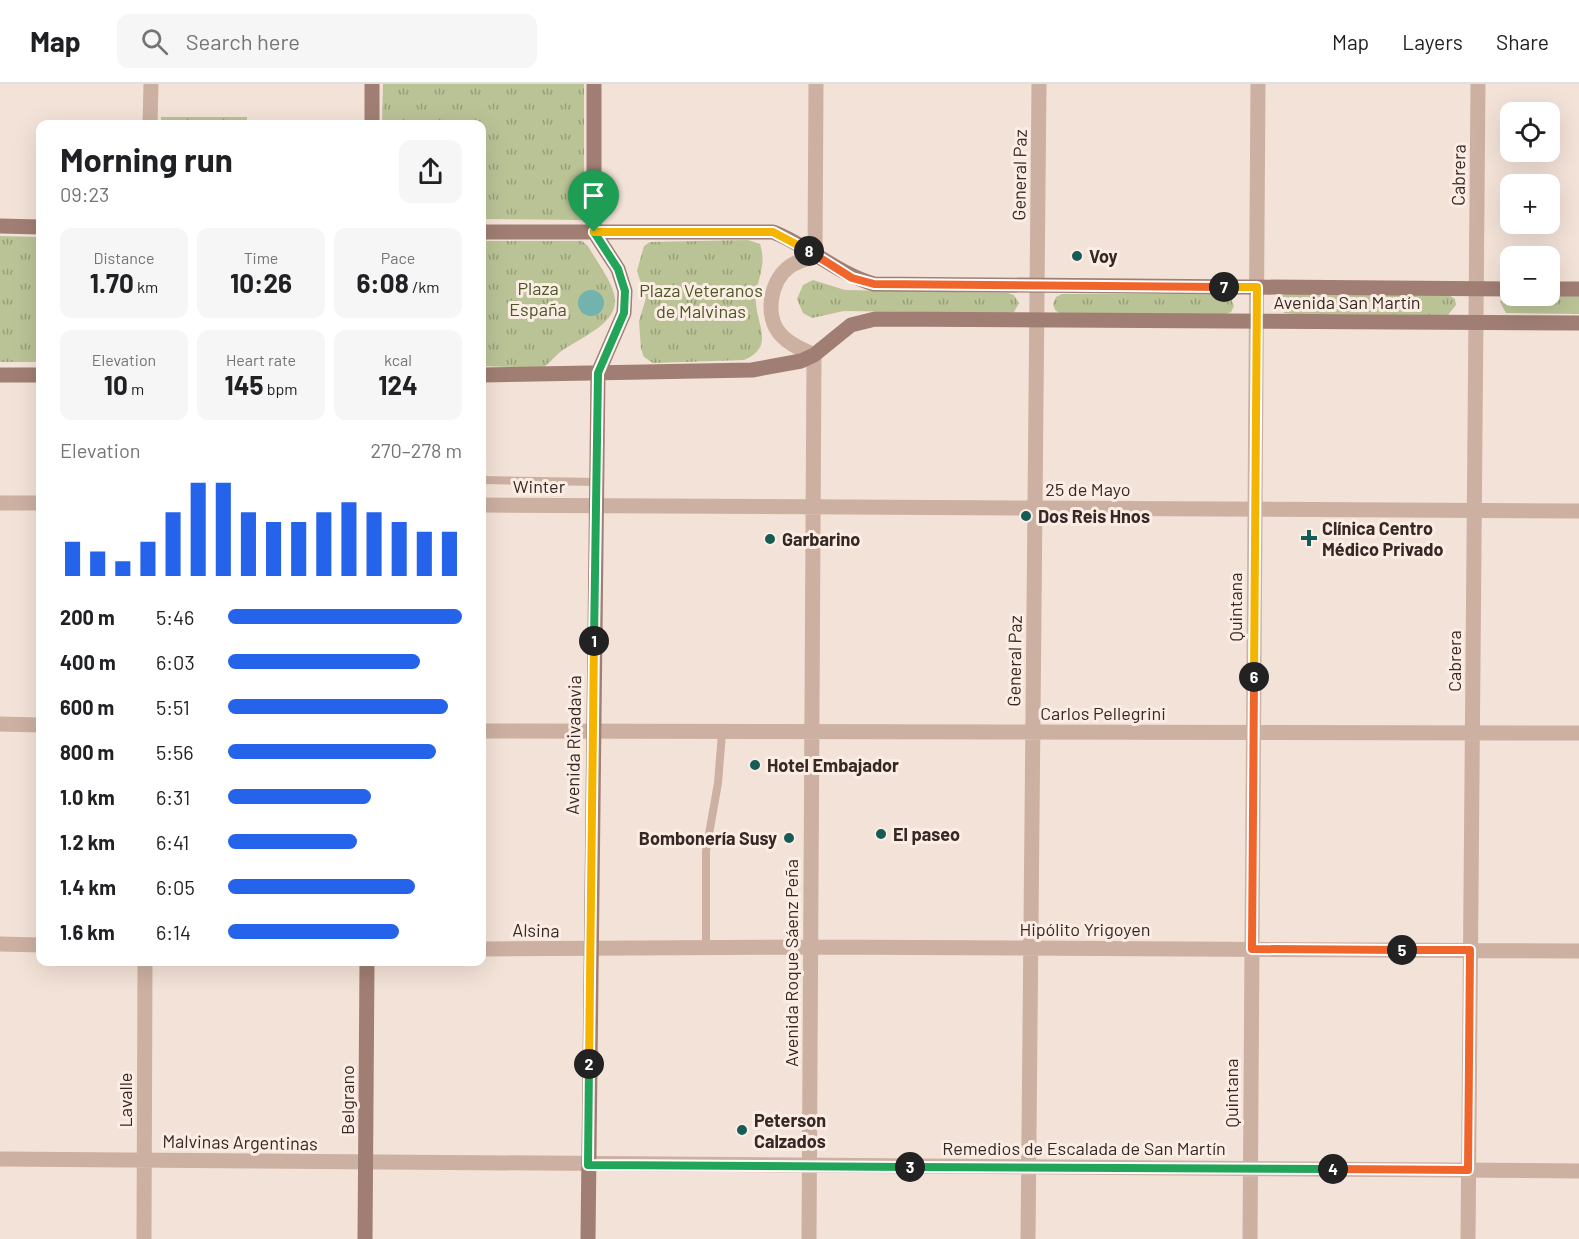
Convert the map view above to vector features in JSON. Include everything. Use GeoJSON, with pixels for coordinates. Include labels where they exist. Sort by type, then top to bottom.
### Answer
{"type":"FeatureCollection","features":[{"type":"Feature","properties":{"kind":"main road"},"geometry":{"type":"LineString","coordinates":[[372,84],[372,120]]}},
{"type":"Feature","properties":{"kind":"main road"},"geometry":{"type":"LineString","coordinates":[[594,84],[594,232]]}},
{"type":"Feature","properties":{"kind":"main road"},"geometry":{"type":"LineString","coordinates":[[0,226],[36,227]]}},
{"type":"Feature","properties":{"kind":"main road","name":"Avenida San Martín"},"geometry":{"type":"LineString","coordinates":[[486,232],[773,232],[789,238],[852,278],[874,284],[1500,289]]}},
{"type":"Feature","properties":{"kind":"main road","name":"Avenida Rivadavia"},"geometry":{"type":"LineString","coordinates":[[588,1239],[592,733],[598,373],[624,313],[625,291],[618,269],[594,232]]}},
{"type":"Feature","properties":{"kind":"main road"},"geometry":{"type":"LineString","coordinates":[[1560,289],[1579,289]]}},
{"type":"Feature","properties":{"kind":"main road","name":"Avenida San Martín"},"geometry":{"type":"LineString","coordinates":[[486,375],[752,370],[785,366],[814,355],[851,325],[874,319],[1579,323]]}},
{"type":"Feature","properties":{"kind":"main road"},"geometry":{"type":"LineString","coordinates":[[0,375],[36,375]]}},
{"type":"Feature","properties":{"kind":"main road","name":"Belgrano"},"geometry":{"type":"LineString","coordinates":[[365,1239],[367,966]]}},
{"type":"Feature","properties":{"kind":"street"},"geometry":{"type":"LineString","coordinates":[[150,120],[151,84]]}},
{"type":"Feature","properties":{"kind":"street"},"geometry":{"type":"LineString","coordinates":[[814,355],[792,345],[779,334],[773,321],[772,296],[777,279],[790,266],[815,255],[816,84]]}},
{"type":"Feature","properties":{"kind":"street","name":"General Paz"},"geometry":{"type":"LineString","coordinates":[[1028,1239],[1039,84]]}},
{"type":"Feature","properties":{"kind":"street","name":"Quintana"},"geometry":{"type":"LineString","coordinates":[[1250,1239],[1258,84]]}},
{"type":"Feature","properties":{"kind":"street","name":"Cabrera"},"geometry":{"type":"LineString","coordinates":[[1468,1239],[1478,84]]}},
{"type":"Feature","properties":{"kind":"street","name":"Avenida Roque Sáenz Peña"},"geometry":{"type":"LineString","coordinates":[[809,1239],[814,355]]}},
{"type":"Feature","properties":{"kind":"street"},"geometry":{"type":"LineString","coordinates":[[0,503],[36,503]]}},
{"type":"Feature","properties":{"kind":"street","name":"Winter"},"geometry":{"type":"LineString","coordinates":[[486,505],[596,506]]}},
{"type":"Feature","properties":{"kind":"street","name":"25 de Mayo"},"geometry":{"type":"LineString","coordinates":[[596,506],[1579,511]]}},
{"type":"Feature","properties":{"kind":"street"},"geometry":{"type":"LineString","coordinates":[[0,724],[36,724]]}},
{"type":"Feature","properties":{"kind":"street","name":"Carlos Pellegrini"},"geometry":{"type":"LineString","coordinates":[[486,732],[1579,733]]}},
{"type":"Feature","properties":{"kind":"street"},"geometry":{"type":"LineString","coordinates":[[0,944],[36,945]]}},
{"type":"Feature","properties":{"kind":"street","name":"Hipólito Yrigoyen"},"geometry":{"type":"LineString","coordinates":[[591,950],[811,947],[1579,951]]}},
{"type":"Feature","properties":{"kind":"street","name":"Alsina"},"geometry":{"type":"LineString","coordinates":[[486,949],[591,950]]}},
{"type":"Feature","properties":{"kind":"street","name":"Lavalle"},"geometry":{"type":"LineString","coordinates":[[144,1239],[145,966]]}},
{"type":"Feature","properties":{"kind":"street","name":"Malvinas Argentinas"},"geometry":{"type":"LineString","coordinates":[[0,1159],[588,1165]]}},
{"type":"Feature","properties":{"kind":"street","name":"Remedios de Escalada de San Martín"},"geometry":{"type":"LineString","coordinates":[[588,1165],[1579,1171]]}},
{"type":"Feature","properties":{"kind":"lane"},"geometry":{"type":"LineString","coordinates":[[486,480],[597,482]]}},
{"type":"Feature","properties":{"kind":"lane"},"geometry":{"type":"LineString","coordinates":[[706,948],[706,851],[718,783],[722,733]]}},
{"type":"Feature","properties":{"kind":"green space"},"geometry":{"type":"Polygon","coordinates":[[[383,84],[584,84],[584,220],[486,219],[486,120],[382,120],[383,84]]]}},
{"type":"Feature","properties":{"kind":"green space"},"geometry":{"type":"Polygon","coordinates":[[[161,117],[247,117],[247,120],[161,120],[161,117]]]}},
{"type":"Feature","properties":{"kind":"green space"},"geometry":{"type":"Polygon","coordinates":[[[0,236],[36,237],[36,362],[0,362],[0,236]]]}},
{"type":"Feature","properties":{"kind":"green space","name":"Plaza Veteranos de Malvinas"},"geometry":{"type":"Polygon","coordinates":[[[748,240],[760,244],[762,253],[762,268],[756,296],[762,336],[759,349],[744,360],[653,363],[644,357],[641,349],[639,321],[646,298],[637,271],[644,246],[650,242],[748,240]]]}},
{"type":"Feature","properties":{"kind":"green space","name":"Plaza España"},"geometry":{"type":"Polygon","coordinates":[[[486,241],[582,241],[588,246],[611,286],[615,300],[614,309],[609,317],[602,325],[559,353],[542,368],[486,366],[486,241]]]}},
{"type":"Feature","properties":{"kind":"green space"},"geometry":{"type":"Polygon","coordinates":[[[813,280],[845,290],[1008,293],[1014,295],[1019,303],[1014,312],[1006,313],[844,311],[812,318],[803,313],[797,299],[803,285],[813,280]]]}},
{"type":"Feature","properties":{"kind":"green space"},"geometry":{"type":"Polygon","coordinates":[[[1288,293],[1449,295],[1455,299],[1456,305],[1448,315],[1294,314],[1284,313],[1279,302],[1281,296],[1288,293]]]}},
{"type":"Feature","properties":{"kind":"green space"},"geometry":{"type":"Polygon","coordinates":[[[1062,294],[1223,294],[1230,296],[1234,306],[1231,312],[1224,315],[1061,314],[1055,310],[1053,304],[1056,297],[1062,294]]]}},
{"type":"Feature","properties":{"kind":"green space"},"geometry":{"type":"Polygon","coordinates":[[[1560,294],[1579,294],[1579,314],[1506,313],[1502,306],[1560,306],[1560,294]]]}},
{"type":"Feature","properties":{"kind":"water"},"geometry":{"type":"Polygon","coordinates":[[[591,290],[600,294],[604,303],[600,312],[591,316],[582,312],[578,303],[582,294],[591,290]]]}},
{"type":"Feature","properties":{"kind":"place","name":"Voy"},"geometry":{"type":"Point","coordinates":[1077,256]}},
{"type":"Feature","properties":{"kind":"place","name":"Dos Reis Hnos"},"geometry":{"type":"Point","coordinates":[1026,516]}},
{"type":"Feature","properties":{"kind":"place","name":"Clínica Centro Médico Privado"},"geometry":{"type":"Point","coordinates":[1309,538]}},
{"type":"Feature","properties":{"kind":"place","name":"Garbarino"},"geometry":{"type":"Point","coordinates":[770,539]}},
{"type":"Feature","properties":{"kind":"place","name":"Hotel Embajador"},"geometry":{"type":"Point","coordinates":[755,765]}},
{"type":"Feature","properties":{"kind":"place","name":"El paseo"},"geometry":{"type":"Point","coordinates":[881,834]}},
{"type":"Feature","properties":{"kind":"place","name":"Bombonería Susy"},"geometry":{"type":"Point","coordinates":[789,838]}},
{"type":"Feature","properties":{"kind":"place","name":"Peterson Calzados"},"geometry":{"type":"Point","coordinates":[742,1130]}},
{"type":"Feature","properties":{"kind":"route"},"geometry":{"type":"LineString","coordinates":[[594,232],[773,232],[789,238],[852,278],[874,284],[1257,287],[1252,949],[1470,950],[1468,1170],[588,1165],[598,373],[624,313],[625,291],[618,269],[594,232]]}}]}
